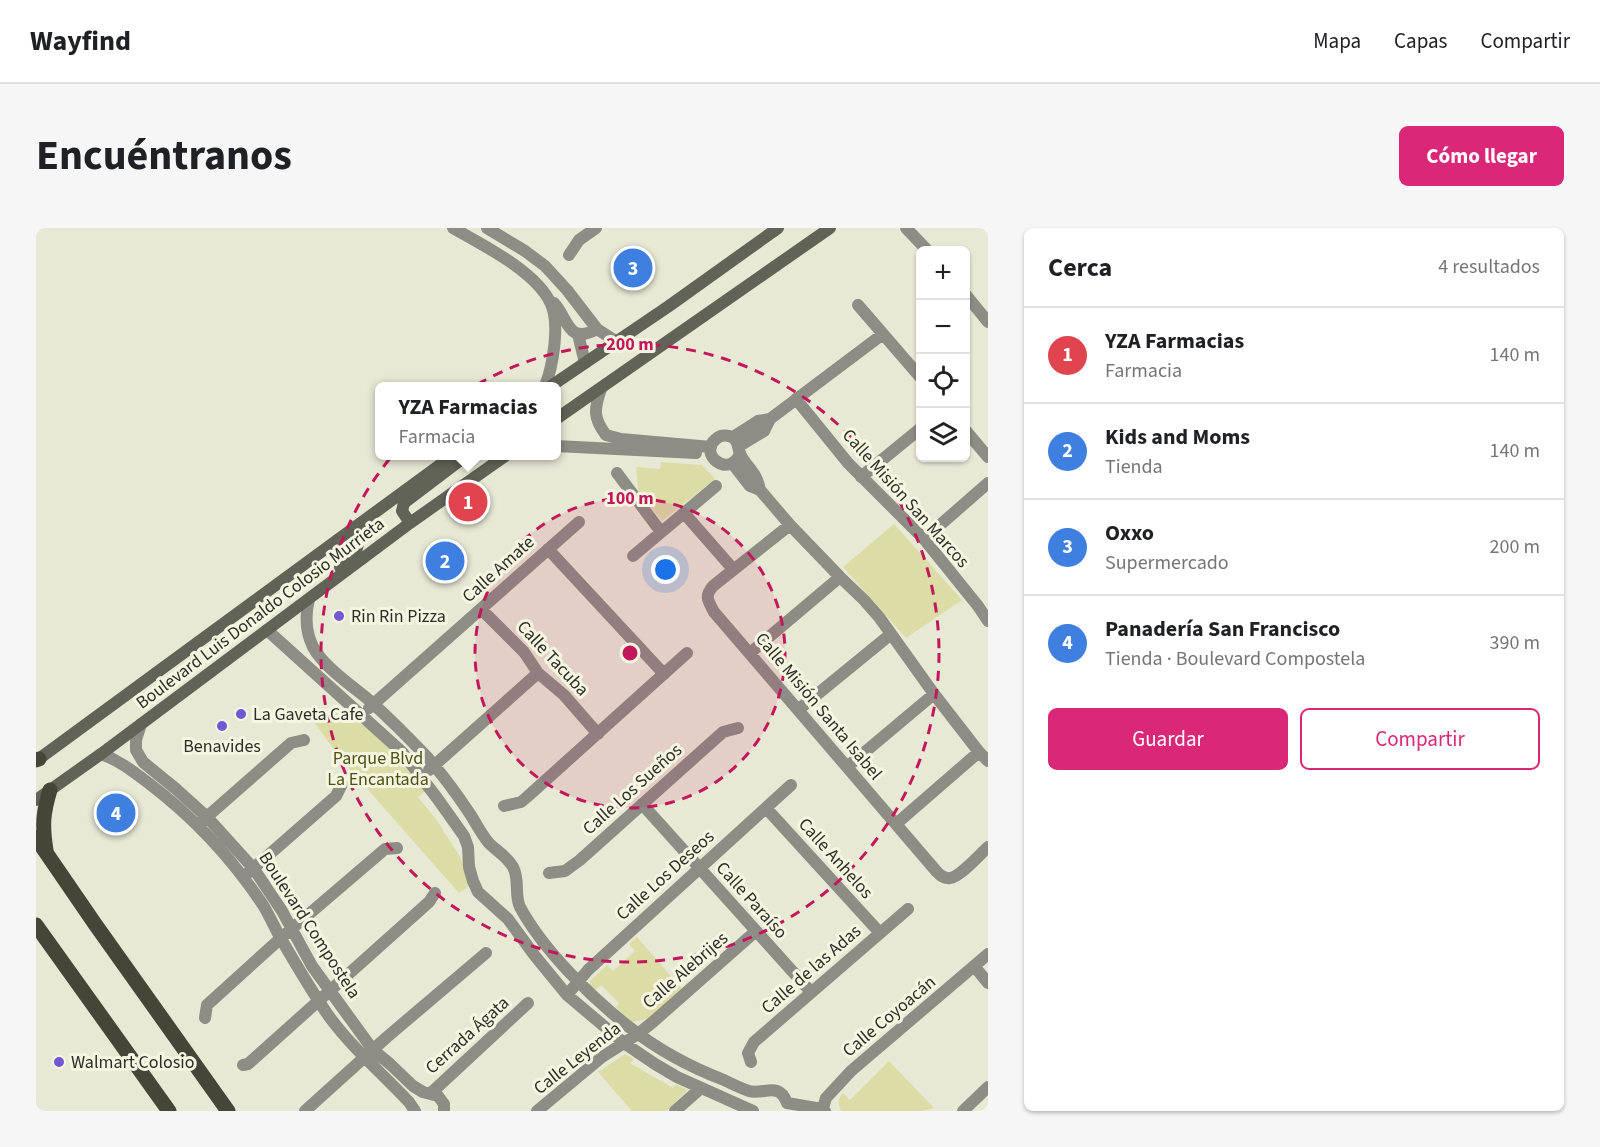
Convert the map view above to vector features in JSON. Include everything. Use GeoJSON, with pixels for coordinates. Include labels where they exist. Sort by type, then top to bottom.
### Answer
{"type":"FeatureCollection","features":[{"type":"Feature","properties":{"kind":"main road"},"geometry":{"type":"LineString","coordinates":[[558,382],[778,228]]}},
{"type":"Feature","properties":{"kind":"main road"},"geometry":{"type":"LineString","coordinates":[[561,416],[830,228]]}},
{"type":"Feature","properties":{"kind":"main road","name":"Boulevard Luis Donaldo Colosio Murrieta"},"geometry":{"type":"LineString","coordinates":[[37,760],[446,460]]}},
{"type":"Feature","properties":{"kind":"main road"},"geometry":{"type":"LineString","coordinates":[[410,523],[402,511],[404,502],[461,460]]}},
{"type":"Feature","properties":{"kind":"main road","name":"Boulevard Luis Donaldo Colosio Murrieta"},"geometry":{"type":"LineString","coordinates":[[36,800],[410,523],[499,460]]}},
{"type":"Feature","properties":{"kind":"main road"},"geometry":{"type":"LineString","coordinates":[[323,588],[328,577],[358,548],[359,541],[354,527]]}},
{"type":"Feature","properties":{"kind":"main road"},"geometry":{"type":"LineString","coordinates":[[46,853],[43,825],[44,810],[50,790]]}},
{"type":"Feature","properties":{"kind":"main road"},"geometry":{"type":"LineString","coordinates":[[36,838],[228,1111]]}},
{"type":"Feature","properties":{"kind":"main road"},"geometry":{"type":"LineString","coordinates":[[36,925],[169,1111]]}},
{"type":"Feature","properties":{"kind":"street"},"geometry":{"type":"LineString","coordinates":[[453,228],[513,263],[533,279],[550,302],[555,338],[547,382]]}},
{"type":"Feature","properties":{"kind":"street"},"geometry":{"type":"LineString","coordinates":[[488,228],[545,266],[597,329],[617,342]]}},
{"type":"Feature","properties":{"kind":"street"},"geometry":{"type":"LineString","coordinates":[[569,255],[579,240],[596,228]]}},
{"type":"Feature","properties":{"kind":"street"},"geometry":{"type":"LineString","coordinates":[[906,228],[923,246]]}},
{"type":"Feature","properties":{"kind":"street"},"geometry":{"type":"LineString","coordinates":[[533,279],[545,266]]}},
{"type":"Feature","properties":{"kind":"street"},"geometry":{"type":"LineString","coordinates":[[970,300],[988,322]]}},
{"type":"Feature","properties":{"kind":"street"},"geometry":{"type":"LineString","coordinates":[[550,302],[555,303],[574,332],[588,334],[597,329]]}},
{"type":"Feature","properties":{"kind":"street"},"geometry":{"type":"LineString","coordinates":[[858,305],[916,372]]}},
{"type":"Feature","properties":{"kind":"street"},"geometry":{"type":"LineString","coordinates":[[578,334],[585,363]]}},
{"type":"Feature","properties":{"kind":"street"},"geometry":{"type":"LineString","coordinates":[[883,334],[770,419],[758,421],[736,450],[725,465],[713,459],[711,450],[715,439],[728,435],[736,450],[758,479],[760,490],[790,525],[864,600],[934,694],[984,756],[896,824]]}},
{"type":"Feature","properties":{"kind":"street"},"geometry":{"type":"LineString","coordinates":[[601,389],[595,408],[596,419],[606,435],[621,439],[711,450]]}},
{"type":"Feature","properties":{"kind":"street","name":"Calle Misión San Marcos"},"geometry":{"type":"LineString","coordinates":[[796,399],[861,477],[983,602],[988,621]]}},
{"type":"Feature","properties":{"kind":"street"},"geometry":{"type":"LineString","coordinates":[[861,477],[916,432]]}},
{"type":"Feature","properties":{"kind":"street"},"geometry":{"type":"LineString","coordinates":[[970,436],[988,457]]}},
{"type":"Feature","properties":{"kind":"street"},"geometry":{"type":"LineString","coordinates":[[561,447],[711,450]]}},
{"type":"Feature","properties":{"kind":"street"},"geometry":{"type":"LineString","coordinates":[[617,473],[662,532]]}},
{"type":"Feature","properties":{"kind":"street"},"geometry":{"type":"LineString","coordinates":[[924,539],[988,483]]}},
{"type":"Feature","properties":{"kind":"street"},"geometry":{"type":"LineString","coordinates":[[633,556],[716,486]]}},
{"type":"Feature","properties":{"kind":"street"},"geometry":{"type":"LineString","coordinates":[[684,513],[733,569]]}},
{"type":"Feature","properties":{"kind":"street","name":"Calle Amate"},"geometry":{"type":"LineString","coordinates":[[361,715],[579,522]]}},
{"type":"Feature","properties":{"kind":"street","name":"Calle Misión Santa Isabel"},"geometry":{"type":"LineString","coordinates":[[790,525],[713,586],[707,597],[714,612],[937,872],[944,878],[950,879],[988,847]]}},
{"type":"Feature","properties":{"kind":"street"},"geometry":{"type":"LineString","coordinates":[[548,549],[663,674]]}},
{"type":"Feature","properties":{"kind":"street"},"geometry":{"type":"LineString","coordinates":[[750,653],[840,577]]}},
{"type":"Feature","properties":{"kind":"street"},"geometry":{"type":"LineString","coordinates":[[309,599],[306,625],[314,648],[328,665],[373,704],[434,765],[490,844],[512,865],[517,882],[519,904],[539,935],[578,981],[638,1034],[705,1072],[756,1092],[769,1089],[777,1091],[783,1095],[787,1107],[823,1110]]}},
{"type":"Feature","properties":{"kind":"street","name":"Calle Tacuba"},"geometry":{"type":"LineString","coordinates":[[481,609],[524,652],[538,674],[564,695],[598,734]]}},
{"type":"Feature","properties":{"kind":"street"},"geometry":{"type":"LineString","coordinates":[[267,630],[402,752],[464,836],[473,881],[478,891],[508,919],[567,994],[624,1043],[663,1068],[753,1111]]}},
{"type":"Feature","properties":{"kind":"street"},"geometry":{"type":"LineString","coordinates":[[798,710],[891,634]]}},
{"type":"Feature","properties":{"kind":"street"},"geometry":{"type":"LineString","coordinates":[[504,806],[521,802],[527,797],[687,653]]}},
{"type":"Feature","properties":{"kind":"street"},"geometry":{"type":"LineString","coordinates":[[421,776],[538,674]]}},
{"type":"Feature","properties":{"kind":"street"},"geometry":{"type":"LineString","coordinates":[[847,768],[934,694]]}},
{"type":"Feature","properties":{"kind":"street","name":"Boulevard Compostela"},"geometry":{"type":"LineString","coordinates":[[141,724],[136,740],[136,750],[143,762],[163,787],[254,868],[282,911],[312,966],[369,1054],[413,1110]]}},
{"type":"Feature","properties":{"kind":"street","name":"Calle Los Sueños"},"geometry":{"type":"LineString","coordinates":[[549,873],[565,871],[572,866],[723,732],[738,728]]}},
{"type":"Feature","properties":{"kind":"street"},"geometry":{"type":"LineString","coordinates":[[202,821],[291,743],[304,740]]}},
{"type":"Feature","properties":{"kind":"street","name":"Boulevard Compostela"},"geometry":{"type":"LineString","coordinates":[[101,754],[124,764],[163,787]]}},
{"type":"Feature","properties":{"kind":"street"},"geometry":{"type":"LineString","coordinates":[[242,877],[336,796],[342,784]]}},
{"type":"Feature","properties":{"kind":"street","name":"Calle Los Deseos"},"geometry":{"type":"LineString","coordinates":[[567,994],[588,970],[791,785]]}},
{"type":"Feature","properties":{"kind":"street","name":"Calle Paraíso"},"geometry":{"type":"LineString","coordinates":[[642,804],[811,992]]}},
{"type":"Feature","properties":{"kind":"street","name":"Calle Anhelos"},"geometry":{"type":"LineString","coordinates":[[766,808],[880,933]]}},
{"type":"Feature","properties":{"kind":"street","name":"Boulevard Compostela"},"geometry":{"type":"LineString","coordinates":[[202,821],[263,905],[319,1001],[350,1042],[390,1064],[413,1086],[423,1092],[438,1096],[444,1104],[444,1111]]}},
{"type":"Feature","properties":{"kind":"street"},"geometry":{"type":"LineString","coordinates":[[469,858],[474,850],[482,845],[490,844]]}},
{"type":"Feature","properties":{"kind":"street"},"geometry":{"type":"LineString","coordinates":[[205,1018],[207,1005],[281,938],[385,849],[397,848]]}},
{"type":"Feature","properties":{"kind":"street"},"geometry":{"type":"LineString","coordinates":[[243,1065],[248,1064],[429,902],[435,892]]}},
{"type":"Feature","properties":{"kind":"street"},"geometry":{"type":"LineString","coordinates":[[495,906],[507,904],[517,894]]}},
{"type":"Feature","properties":{"kind":"street","name":"Calle de las Adas"},"geometry":{"type":"LineString","coordinates":[[751,1062],[748,1053],[754,1042],[908,909]]}},
{"type":"Feature","properties":{"kind":"street","name":"Calle Alebrijes"},"geometry":{"type":"LineString","coordinates":[[638,1034],[756,931]]}},
{"type":"Feature","properties":{"kind":"street"},"geometry":{"type":"LineString","coordinates":[[305,1111],[486,953]]}},
{"type":"Feature","properties":{"kind":"street","name":"Calle Coyoacán"},"geometry":{"type":"LineString","coordinates":[[823,1110],[826,1098],[851,1071],[988,954]]}},
{"type":"Feature","properties":{"kind":"street"},"geometry":{"type":"LineString","coordinates":[[974,966],[988,983]]}},
{"type":"Feature","properties":{"kind":"street","name":"Cerrada Ágata"},"geometry":{"type":"LineString","coordinates":[[430,1094],[528,1003]]}},
{"type":"Feature","properties":{"kind":"street","name":"Calle Leyenda"},"geometry":{"type":"LineString","coordinates":[[537,1111],[602,1057],[638,1034]]}},
{"type":"Feature","properties":{"kind":"street"},"geometry":{"type":"LineString","coordinates":[[720,1096],[726,1081]]}},
{"type":"Feature","properties":{"kind":"street"},"geometry":{"type":"LineString","coordinates":[[949,1111],[965,1108],[988,1087]]}},
{"type":"Feature","properties":{"kind":"street"},"geometry":{"type":"LineString","coordinates":[[675,1111],[701,1088]]}},
{"type":"Feature","properties":{"kind":"green space"},"geometry":{"type":"Polygon","coordinates":[[[661,462],[702,465],[715,479],[662,521],[638,491],[636,467],[660,469],[661,462]]]}},
{"type":"Feature","properties":{"kind":"green space"},"geometry":{"type":"Polygon","coordinates":[[[894,524],[962,600],[906,638],[843,567],[894,524]]]}},
{"type":"Feature","properties":{"kind":"green space","name":"Parque Blvd La Encantada"},"geometry":{"type":"Polygon","coordinates":[[[317,712],[344,713],[376,733],[426,791],[418,797],[436,819],[460,857],[471,885],[459,893],[340,758],[309,715],[317,712]]]}},
{"type":"Feature","properties":{"kind":"green space"},"geometry":{"type":"Polygon","coordinates":[[[637,937],[683,990],[653,1015],[631,1022],[616,1007],[619,1003],[601,985],[596,990],[590,985],[590,981],[607,965],[613,971],[635,951],[629,944],[637,937]]]}},
{"type":"Feature","properties":{"kind":"green space"},"geometry":{"type":"Polygon","coordinates":[[[625,1054],[634,1059],[630,1063],[673,1088],[676,1084],[688,1090],[666,1111],[632,1111],[598,1072],[625,1054]]]}},
{"type":"Feature","properties":{"kind":"green space"},"geometry":{"type":"Polygon","coordinates":[[[889,1061],[934,1108],[922,1111],[841,1111],[839,1102],[843,1093],[850,1100],[889,1061]]]}},
{"type":"Feature","properties":{"kind":"place","name":"Oxxo"},"geometry":{"type":"Point","coordinates":[633,268]}},
{"type":"Feature","properties":{"kind":"place","name":"YZA Farmacias"},"geometry":{"type":"Point","coordinates":[468,502]}},
{"type":"Feature","properties":{"kind":"place","name":"Kids and Moms"},"geometry":{"type":"Point","coordinates":[445,561]}},
{"type":"Feature","properties":{"kind":"place","name":"Rin Rin Pizza"},"geometry":{"type":"Point","coordinates":[339,616]}},
{"type":"Feature","properties":{"kind":"place","name":"La Gaveta Cafe"},"geometry":{"type":"Point","coordinates":[241,714]}},
{"type":"Feature","properties":{"kind":"place","name":"Benavides"},"geometry":{"type":"Point","coordinates":[222,726]}},
{"type":"Feature","properties":{"kind":"place","name":"Panadería San Francisco"},"geometry":{"type":"Point","coordinates":[116,813]}},
{"type":"Feature","properties":{"kind":"place","name":"Walmart Colosio"},"geometry":{"type":"Point","coordinates":[59,1062]}}]}
